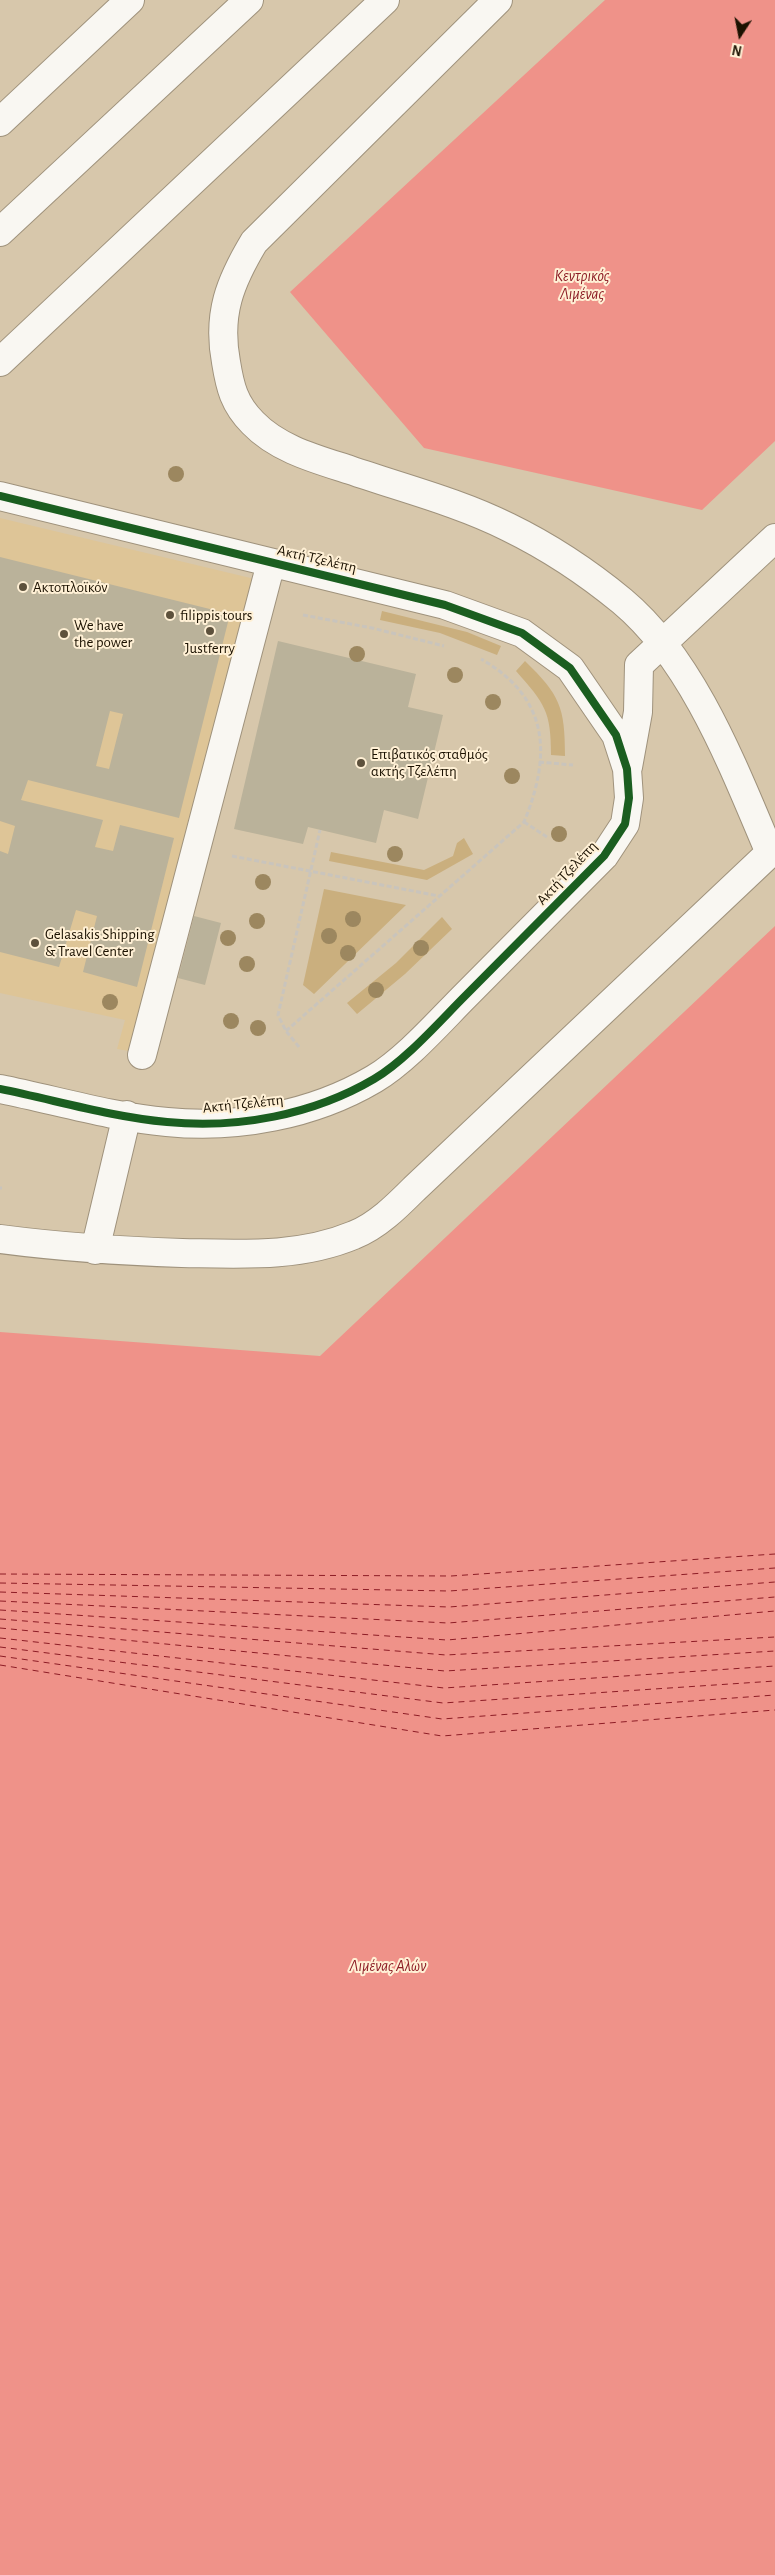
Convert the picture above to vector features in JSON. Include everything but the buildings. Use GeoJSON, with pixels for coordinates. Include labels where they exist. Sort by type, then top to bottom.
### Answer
{"type":"FeatureCollection","features":[{"type":"Feature","properties":{"kind":"street"},"geometry":{"type":"LineString","coordinates":[[0,122],[130,0]]}},
{"type":"Feature","properties":{"kind":"street"},"geometry":{"type":"LineString","coordinates":[[0,232],[249,0]]}},
{"type":"Feature","properties":{"kind":"street"},"geometry":{"type":"LineString","coordinates":[[0,362],[385,0]]}},
{"type":"Feature","properties":{"kind":"street"},"geometry":{"type":"LineString","coordinates":[[0,1239],[95,1250],[281,1253],[320,1248],[357,1235],[386,1215],[772,850],[716,727],[664,644],[616,597],[580,570],[508,527],[445,502],[292,451],[253,424],[231,393],[224,352],[224,313],[234,275],[254,242],[498,0]]}},
{"type":"Feature","properties":{"kind":"street","name":"Ακτή Τζελέπη"},"geometry":{"type":"LineString","coordinates":[[0,496],[445,605],[522,633],[570,668],[616,735],[627,769],[629,798],[625,824],[604,856],[420,1042],[375,1078],[328,1102],[285,1116],[213,1123],[167,1122],[0,1089]]}},
{"type":"Feature","properties":{"kind":"street"},"geometry":{"type":"LineString","coordinates":[[627,769],[638,712],[639,665],[664,644],[775,538]]}},
{"type":"Feature","properties":{"kind":"street"},"geometry":{"type":"LineString","coordinates":[[142,1055],[271,563]]}},
{"type":"Feature","properties":{"kind":"street"},"geometry":{"type":"LineString","coordinates":[[95,1250],[127,1115]]}},
{"type":"Feature","properties":{"kind":"path"},"geometry":{"type":"LineString","coordinates":[[303,615],[372,628],[449,648]]}},
{"type":"Feature","properties":{"kind":"path"},"geometry":{"type":"LineString","coordinates":[[286,1031],[524,822],[535,795],[539,762],[539,724],[526,697],[502,672],[477,657]]}},
{"type":"Feature","properties":{"kind":"path"},"geometry":{"type":"LineString","coordinates":[[539,762],[573,765]]}},
{"type":"Feature","properties":{"kind":"path"},"geometry":{"type":"LineString","coordinates":[[524,822],[547,837]]}},
{"type":"Feature","properties":{"kind":"path"},"geometry":{"type":"LineString","coordinates":[[298,1047],[286,1031],[278,1015],[320,830]]}},
{"type":"Feature","properties":{"kind":"path"},"geometry":{"type":"LineString","coordinates":[[196,848],[440,896]]}},
{"type":"Feature","properties":{"kind":"shaded area"},"geometry":{"type":"Polygon","coordinates":[[[0,518],[263,581],[141,1053],[117,1049],[125,1020],[0,993],[0,518]]]}},
{"type":"Feature","properties":{"kind":"shaded area"},"geometry":{"type":"Polygon","coordinates":[[[382,611],[467,632],[501,646],[497,655],[440,633],[380,620],[382,611]]]}},
{"type":"Feature","properties":{"kind":"shaded area"},"geometry":{"type":"Polygon","coordinates":[[[525,661],[546,683],[558,703],[564,725],[565,756],[551,755],[548,718],[540,700],[516,671],[525,661]]]}},
{"type":"Feature","properties":{"kind":"shaded area"},"geometry":{"type":"Polygon","coordinates":[[[464,838],[473,854],[427,880],[329,861],[331,852],[424,870],[453,856],[457,843],[464,838]]]}},
{"type":"Feature","properties":{"kind":"shaded area"},"geometry":{"type":"Polygon","coordinates":[[[324,889],[406,905],[314,994],[303,985],[324,889]]]}},
{"type":"Feature","properties":{"kind":"shaded area"},"geometry":{"type":"Polygon","coordinates":[[[442,917],[452,929],[405,974],[357,1014],[347,1003],[396,963],[442,917]]]}},
{"type":"Feature","properties":{"kind":"water","name":"Κεντρικός Λιμένας"},"geometry":{"type":"Polygon","coordinates":[[[605,0],[775,0],[775,441],[702,510],[424,448],[290,292],[605,0]]]}},
{"type":"Feature","properties":{"kind":"water","name":"Λιμένας Αλών"},"geometry":{"type":"Polygon","coordinates":[[[775,926],[775,2575],[0,2575],[0,1332],[320,1356],[775,926]]]}},
{"type":"Feature","properties":{"kind":"ferry route"},"geometry":{"type":"LineString","coordinates":[[0,1574],[451,1576],[775,1554]]}},
{"type":"Feature","properties":{"kind":"ferry route"},"geometry":{"type":"LineString","coordinates":[[0,1583],[449,1591],[775,1568]]}},
{"type":"Feature","properties":{"kind":"ferry route"},"geometry":{"type":"LineString","coordinates":[[0,1592],[449,1607],[775,1582]]}},
{"type":"Feature","properties":{"kind":"ferry route"},"geometry":{"type":"LineString","coordinates":[[0,1601],[448,1623],[775,1597]]}},
{"type":"Feature","properties":{"kind":"ferry route"},"geometry":{"type":"LineString","coordinates":[[0,1610],[447,1640],[775,1611]]}},
{"type":"Feature","properties":{"kind":"ferry route"},"geometry":{"type":"LineString","coordinates":[[0,1619],[446,1655],[775,1637]]}},
{"type":"Feature","properties":{"kind":"ferry route"},"geometry":{"type":"LineString","coordinates":[[0,1628],[445,1671],[775,1651]]}},
{"type":"Feature","properties":{"kind":"ferry route"},"geometry":{"type":"LineString","coordinates":[[0,1638],[444,1688],[775,1666]]}},
{"type":"Feature","properties":{"kind":"ferry route"},"geometry":{"type":"LineString","coordinates":[[0,1647],[443,1703],[775,1681]]}},
{"type":"Feature","properties":{"kind":"ferry route"},"geometry":{"type":"LineString","coordinates":[[0,1656],[442,1719],[775,1695]]}},
{"type":"Feature","properties":{"kind":"ferry route"},"geometry":{"type":"LineString","coordinates":[[0,1665],[442,1736],[775,1710]]}},
{"type":"Feature","properties":{"kind":"cycle path"},"geometry":{"type":"LineString","coordinates":[[0,496],[445,605],[522,633],[570,668],[616,735],[627,769],[629,798],[625,824],[604,856],[410,1051],[386,1071],[350,1091],[326,1102],[274,1117],[247,1121],[193,1124],[146,1120],[0,1089]]}},
{"type":"Feature","properties":{"kind":"place","name":"Ακτοπλοϊκόν"},"geometry":{"type":"Point","coordinates":[23,587]}},
{"type":"Feature","properties":{"kind":"place","name":"filippis tours"},"geometry":{"type":"Point","coordinates":[170,615]}},
{"type":"Feature","properties":{"kind":"place","name":"Justferry"},"geometry":{"type":"Point","coordinates":[210,631]}},
{"type":"Feature","properties":{"kind":"place","name":"We have the power"},"geometry":{"type":"Point","coordinates":[64,634]}},
{"type":"Feature","properties":{"kind":"place","name":"Επιβατικός σταθμός ακτής Τζελέπη"},"geometry":{"type":"Point","coordinates":[361,763]}},
{"type":"Feature","properties":{"kind":"place","name":"Gelasakis Shipping & Travel Center"},"geometry":{"type":"Point","coordinates":[35,943]}}]}
